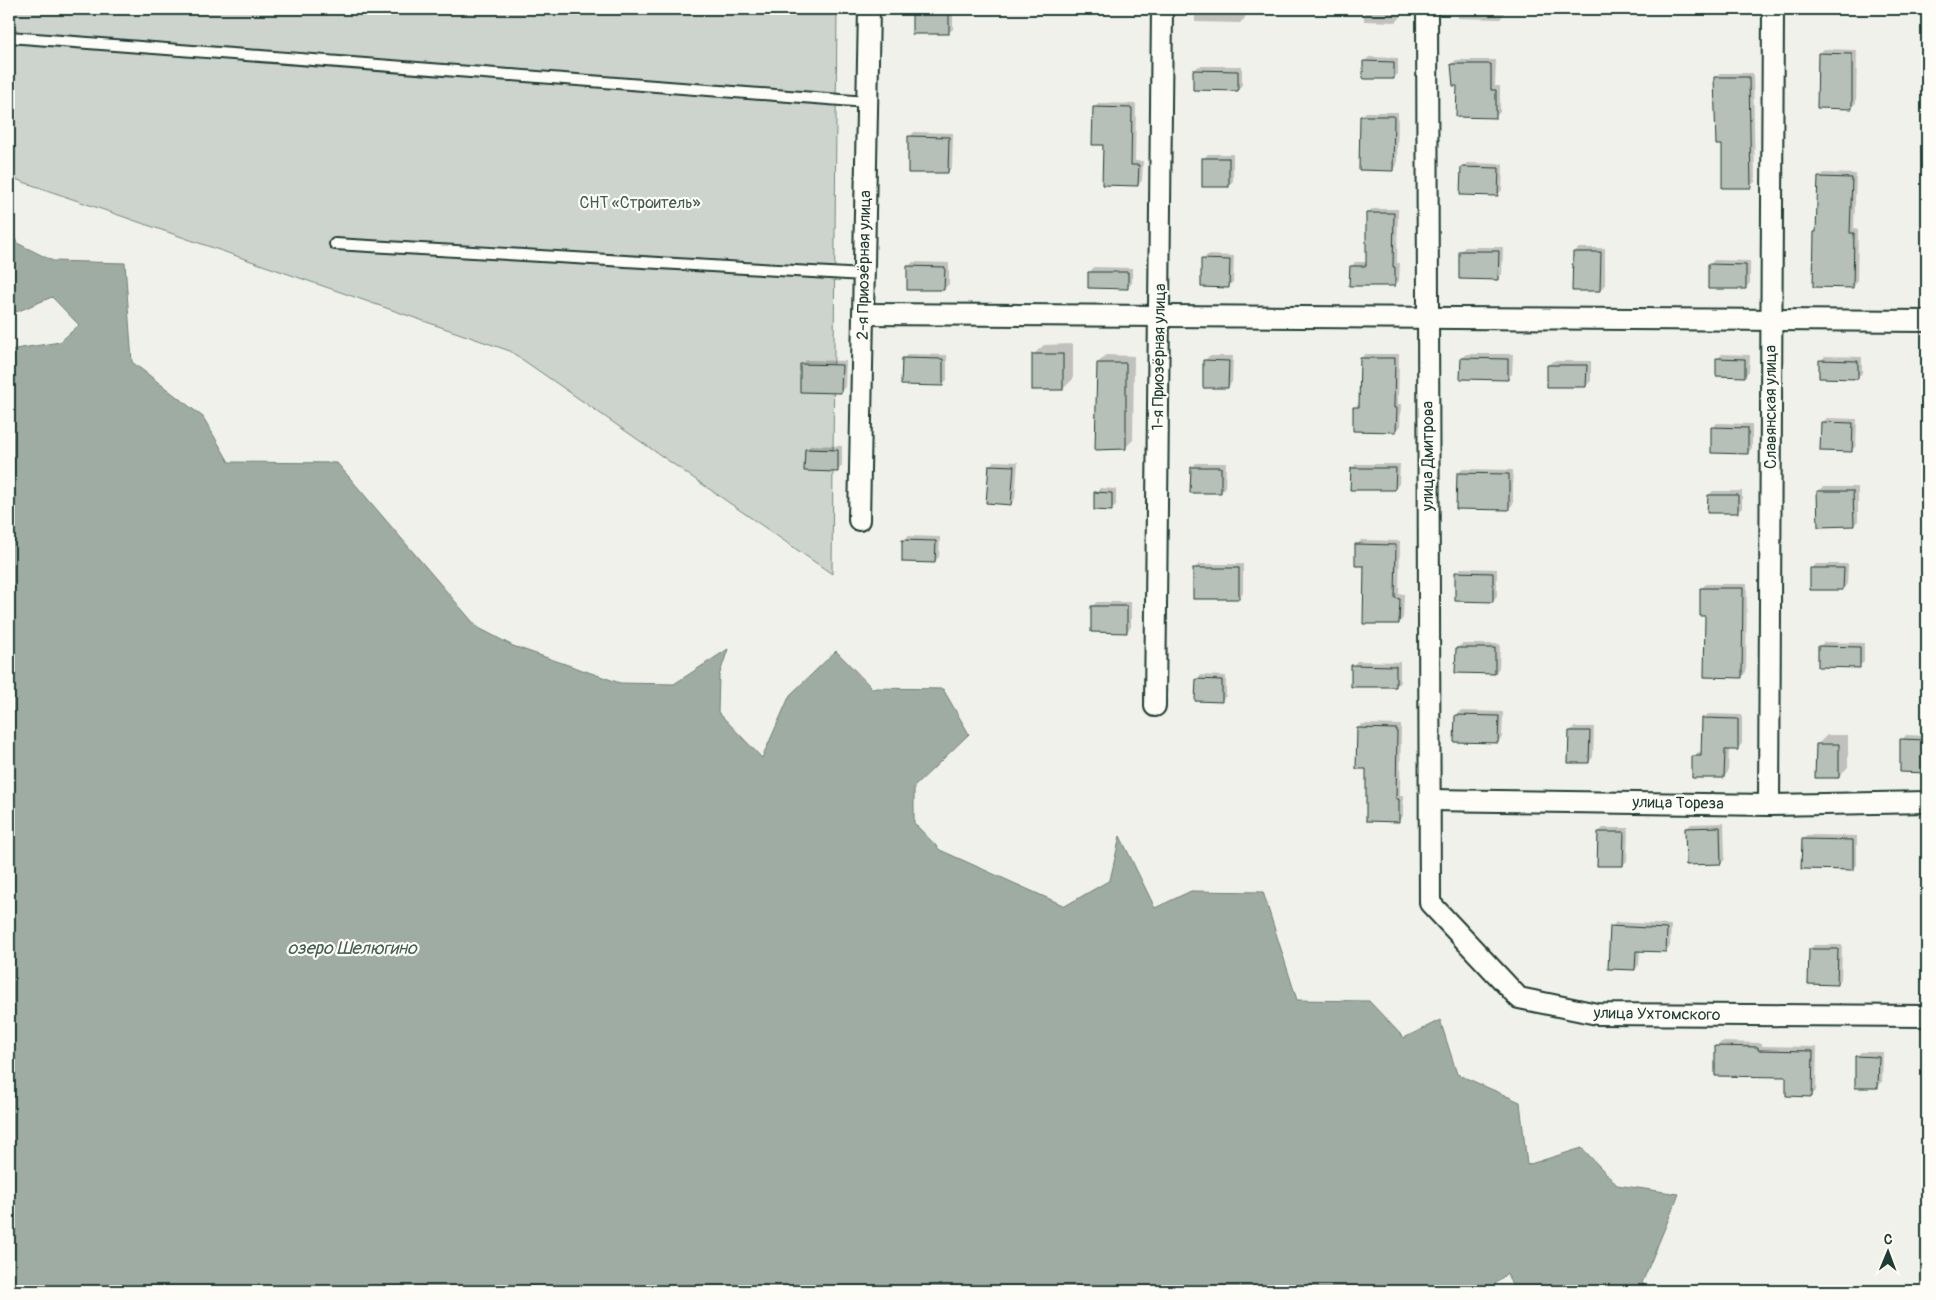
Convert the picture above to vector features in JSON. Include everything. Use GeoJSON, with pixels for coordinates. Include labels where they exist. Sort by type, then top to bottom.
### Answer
{"type":"FeatureCollection","features":[{"type":"Feature","properties":{"kind":"street","name":"2-я Приозёрная улица"},"geometry":{"type":"LineString","coordinates":[[859,520],[869,9]]}},
{"type":"Feature","properties":{"kind":"street","name":"1-я Приозёрная улица"},"geometry":{"type":"LineString","coordinates":[[1155,706],[1162,9]]}},
{"type":"Feature","properties":{"kind":"street","name":"улица Дмитрова"},"geometry":{"type":"LineString","coordinates":[[1426,9],[1430,903]]}},
{"type":"Feature","properties":{"kind":"street","name":"Славянская улица"},"geometry":{"type":"LineString","coordinates":[[1770,805],[1774,9]]}},
{"type":"Feature","properties":{"kind":"street"},"geometry":{"type":"LineString","coordinates":[[863,314],[1927,321]]}},
{"type":"Feature","properties":{"kind":"street","name":"улица Тореза"},"geometry":{"type":"LineString","coordinates":[[1430,800],[1770,805],[1927,802]]}},
{"type":"Feature","properties":{"kind":"street","name":"улица Ухтомского"},"geometry":{"type":"LineString","coordinates":[[1430,903],[1519,998],[1597,1014],[1927,1016]]}},
{"type":"Feature","properties":{"kind":"lane"},"geometry":{"type":"LineString","coordinates":[[9,37],[867,102]]}},
{"type":"Feature","properties":{"kind":"lane"},"geometry":{"type":"LineString","coordinates":[[335,244],[864,275]]}},
{"type":"Feature","properties":{"kind":"green space","name":"СНТ «Строитель»"},"geometry":{"type":"Polygon","coordinates":[[[9,9],[837,9],[832,574],[510,351],[9,177],[9,9]]]}},
{"type":"Feature","properties":{"kind":"water","name":"озеро Шелюгино"},"geometry":{"type":"Polygon","coordinates":[[[9,225],[17,243],[53,261],[125,263],[132,362],[203,417],[229,462],[337,463],[477,627],[513,646],[620,683],[674,684],[728,649],[719,676],[718,712],[762,758],[790,695],[836,651],[872,688],[943,689],[969,734],[914,787],[914,823],[940,850],[1065,906],[1110,880],[1120,836],[1155,908],[1191,891],[1263,892],[1297,1000],[1369,1001],[1404,1038],[1440,1020],[1457,1074],[1520,1102],[1527,1165],[1582,1148],[1617,1185],[1679,1194],[1642,1283],[1652,1291],[1514,1291],[1507,1273],[1489,1290],[1481,1291],[9,1291],[9,350],[60,342],[79,325],[52,297],[9,315],[9,225]]]}},
{"type":"Feature","properties":{"kind":"building"},"geometry":{"type":"Polygon","coordinates":[[[912,9],[949,9],[949,34],[912,34],[912,9]]]}},
{"type":"Feature","properties":{"kind":"building"},"geometry":{"type":"Polygon","coordinates":[[[1818,53],[1852,54],[1852,109],[1817,108],[1818,53]]]}},
{"type":"Feature","properties":{"kind":"building"},"geometry":{"type":"Polygon","coordinates":[[[1363,61],[1394,62],[1394,79],[1363,79],[1363,61]]]}},
{"type":"Feature","properties":{"kind":"building"},"geometry":{"type":"Polygon","coordinates":[[[1451,64],[1491,64],[1491,90],[1496,90],[1496,118],[1456,117],[1457,86],[1453,86],[1451,64]]]}},
{"type":"Feature","properties":{"kind":"building"},"geometry":{"type":"Polygon","coordinates":[[[1193,70],[1238,71],[1238,91],[1193,90],[1193,70]]]}},
{"type":"Feature","properties":{"kind":"building"},"geometry":{"type":"Polygon","coordinates":[[[1714,77],[1749,77],[1751,188],[1722,188],[1722,145],[1716,145],[1714,77]]]}},
{"type":"Feature","properties":{"kind":"building"},"geometry":{"type":"Polygon","coordinates":[[[1093,107],[1132,108],[1131,165],[1139,165],[1138,186],[1102,185],[1103,145],[1092,145],[1093,107]]]}},
{"type":"Feature","properties":{"kind":"building"},"geometry":{"type":"Polygon","coordinates":[[[1360,116],[1394,116],[1393,171],[1359,170],[1360,116]]]}},
{"type":"Feature","properties":{"kind":"building"},"geometry":{"type":"Polygon","coordinates":[[[908,136],[949,137],[948,173],[908,173],[908,136]]]}},
{"type":"Feature","properties":{"kind":"building"},"geometry":{"type":"Polygon","coordinates":[[[1202,158],[1229,158],[1229,187],[1202,187],[1202,158]]]}},
{"type":"Feature","properties":{"kind":"building"},"geometry":{"type":"Polygon","coordinates":[[[1461,167],[1499,168],[1498,196],[1460,195],[1461,167]]]}},
{"type":"Feature","properties":{"kind":"building"},"geometry":{"type":"Polygon","coordinates":[[[1818,177],[1852,178],[1850,233],[1854,233],[1853,288],[1813,287],[1818,177]]]}},
{"type":"Feature","properties":{"kind":"building"},"geometry":{"type":"Polygon","coordinates":[[[1366,213],[1394,213],[1393,267],[1395,267],[1395,286],[1349,286],[1350,266],[1366,266],[1366,213]]]}},
{"type":"Feature","properties":{"kind":"building"},"geometry":{"type":"Polygon","coordinates":[[[1459,251],[1499,251],[1498,280],[1459,279],[1459,251]]]}},
{"type":"Feature","properties":{"kind":"building"},"geometry":{"type":"Polygon","coordinates":[[[1573,252],[1601,252],[1600,291],[1572,291],[1573,252]]]}},
{"type":"Feature","properties":{"kind":"building"},"geometry":{"type":"Polygon","coordinates":[[[1201,259],[1230,260],[1229,288],[1201,287],[1201,259]]]}},
{"type":"Feature","properties":{"kind":"building"},"geometry":{"type":"Polygon","coordinates":[[[1708,264],[1746,265],[1746,289],[1708,289],[1708,264]]]}},
{"type":"Feature","properties":{"kind":"building"},"geometry":{"type":"Polygon","coordinates":[[[907,266],[945,267],[944,290],[907,290],[907,266]]]}},
{"type":"Feature","properties":{"kind":"building"},"geometry":{"type":"Polygon","coordinates":[[[1088,272],[1128,272],[1128,289],[1088,288],[1088,272]]]}},
{"type":"Feature","properties":{"kind":"building"},"geometry":{"type":"Polygon","coordinates":[[[1032,354],[1063,354],[1063,390],[1032,390],[1032,354]]]}},
{"type":"Feature","properties":{"kind":"building"},"geometry":{"type":"Polygon","coordinates":[[[902,358],[943,359],[943,386],[901,385],[902,358]]]}},
{"type":"Feature","properties":{"kind":"building"},"geometry":{"type":"Polygon","coordinates":[[[1360,358],[1395,358],[1394,408],[1397,408],[1396,432],[1353,431],[1353,407],[1359,407],[1360,358]]]}},
{"type":"Feature","properties":{"kind":"building"},"geometry":{"type":"Polygon","coordinates":[[[1461,358],[1508,359],[1508,380],[1460,379],[1461,358]]]}},
{"type":"Feature","properties":{"kind":"building"},"geometry":{"type":"Polygon","coordinates":[[[1716,358],[1745,359],[1745,377],[1716,376],[1716,358]]]}},
{"type":"Feature","properties":{"kind":"building"},"geometry":{"type":"Polygon","coordinates":[[[1203,360],[1229,361],[1228,388],[1203,388],[1203,360]]]}},
{"type":"Feature","properties":{"kind":"building"},"geometry":{"type":"Polygon","coordinates":[[[1819,360],[1858,361],[1858,379],[1819,378],[1819,360]]]}},
{"type":"Feature","properties":{"kind":"building"},"geometry":{"type":"Polygon","coordinates":[[[1097,363],[1126,363],[1126,449],[1095,450],[1097,363]]]}},
{"type":"Feature","properties":{"kind":"building"},"geometry":{"type":"Polygon","coordinates":[[[800,364],[842,365],[841,393],[800,392],[800,364]]]}},
{"type":"Feature","properties":{"kind":"building"},"geometry":{"type":"Polygon","coordinates":[[[1547,365],[1587,365],[1586,387],[1547,387],[1547,365]]]}},
{"type":"Feature","properties":{"kind":"building"},"geometry":{"type":"Polygon","coordinates":[[[1821,422],[1853,423],[1852,452],[1820,451],[1821,422]]]}},
{"type":"Feature","properties":{"kind":"building"},"geometry":{"type":"Polygon","coordinates":[[[1711,427],[1748,428],[1748,454],[1711,453],[1711,427]]]}},
{"type":"Feature","properties":{"kind":"building"},"geometry":{"type":"Polygon","coordinates":[[[805,449],[838,450],[838,472],[804,471],[805,449]]]}},
{"type":"Feature","properties":{"kind":"building"},"geometry":{"type":"Polygon","coordinates":[[[989,465],[1014,466],[1011,505],[986,503],[989,465]]]}},
{"type":"Feature","properties":{"kind":"building"},"geometry":{"type":"Polygon","coordinates":[[[1191,467],[1221,467],[1221,493],[1190,493],[1191,467]]]}},
{"type":"Feature","properties":{"kind":"building"},"geometry":{"type":"Polygon","coordinates":[[[1351,468],[1396,468],[1395,490],[1350,490],[1351,468]]]}},
{"type":"Feature","properties":{"kind":"building"},"geometry":{"type":"Polygon","coordinates":[[[1457,473],[1509,474],[1509,510],[1456,509],[1457,473]]]}},
{"type":"Feature","properties":{"kind":"building"},"geometry":{"type":"Polygon","coordinates":[[[1817,491],[1853,491],[1854,526],[1818,527],[1817,491]]]}},
{"type":"Feature","properties":{"kind":"building"},"geometry":{"type":"Polygon","coordinates":[[[1094,492],[1112,493],[1112,511],[1094,510],[1094,492]]]}},
{"type":"Feature","properties":{"kind":"building"},"geometry":{"type":"Polygon","coordinates":[[[1708,495],[1738,495],[1738,513],[1707,513],[1708,495]]]}},
{"type":"Feature","properties":{"kind":"building"},"geometry":{"type":"Polygon","coordinates":[[[902,540],[936,541],[935,563],[902,562],[902,540]]]}},
{"type":"Feature","properties":{"kind":"building"},"geometry":{"type":"Polygon","coordinates":[[[1355,544],[1396,545],[1395,598],[1400,599],[1399,624],[1363,624],[1364,566],[1355,566],[1355,544]]]}},
{"type":"Feature","properties":{"kind":"building"},"geometry":{"type":"Polygon","coordinates":[[[1193,568],[1239,568],[1239,599],[1193,599],[1193,568]]]}},
{"type":"Feature","properties":{"kind":"building"},"geometry":{"type":"Polygon","coordinates":[[[1810,568],[1844,568],[1843,590],[1810,590],[1810,568]]]}},
{"type":"Feature","properties":{"kind":"building"},"geometry":{"type":"Polygon","coordinates":[[[1455,572],[1493,573],[1493,602],[1455,601],[1455,572]]]}},
{"type":"Feature","properties":{"kind":"building"},"geometry":{"type":"Polygon","coordinates":[[[1700,588],[1743,588],[1742,678],[1704,677],[1705,616],[1700,616],[1700,588]]]}},
{"type":"Feature","properties":{"kind":"building"},"geometry":{"type":"Polygon","coordinates":[[[1091,606],[1127,606],[1127,633],[1091,632],[1091,606]]]}},
{"type":"Feature","properties":{"kind":"building"},"geometry":{"type":"Polygon","coordinates":[[[1818,646],[1860,647],[1860,668],[1818,667],[1818,646]]]}},
{"type":"Feature","properties":{"kind":"building"},"geometry":{"type":"Polygon","coordinates":[[[1456,648],[1495,648],[1495,674],[1455,673],[1456,648]]]}},
{"type":"Feature","properties":{"kind":"building"},"geometry":{"type":"Polygon","coordinates":[[[1351,665],[1396,666],[1396,687],[1351,687],[1351,665]]]}},
{"type":"Feature","properties":{"kind":"building"},"geometry":{"type":"Polygon","coordinates":[[[1196,679],[1222,680],[1222,702],[1195,701],[1196,679]]]}},
{"type":"Feature","properties":{"kind":"building"},"geometry":{"type":"Polygon","coordinates":[[[1455,715],[1499,716],[1498,743],[1454,742],[1455,715]]]}},
{"type":"Feature","properties":{"kind":"building"},"geometry":{"type":"Polygon","coordinates":[[[1702,718],[1738,719],[1738,750],[1725,750],[1724,778],[1692,778],[1692,756],[1701,756],[1702,718]]]}},
{"type":"Feature","properties":{"kind":"building"},"geometry":{"type":"Polygon","coordinates":[[[1357,728],[1397,729],[1396,799],[1399,799],[1399,822],[1366,821],[1366,769],[1356,769],[1357,728]]]}},
{"type":"Feature","properties":{"kind":"building"},"geometry":{"type":"Polygon","coordinates":[[[1569,731],[1590,731],[1589,763],[1568,763],[1569,731]]]}},
{"type":"Feature","properties":{"kind":"building"},"geometry":{"type":"Polygon","coordinates":[[[1900,739],[1927,740],[1927,773],[1900,772],[1900,739]]]}},
{"type":"Feature","properties":{"kind":"building"},"geometry":{"type":"Polygon","coordinates":[[[1816,744],[1839,744],[1839,778],[1815,778],[1816,744]]]}},
{"type":"Feature","properties":{"kind":"building"},"geometry":{"type":"Polygon","coordinates":[[[1720,827],[1721,864],[1686,865],[1685,828],[1720,827]]]}},
{"type":"Feature","properties":{"kind":"building"},"geometry":{"type":"Polygon","coordinates":[[[1598,832],[1624,832],[1623,866],[1597,866],[1598,832]]]}},
{"type":"Feature","properties":{"kind":"building"},"geometry":{"type":"Polygon","coordinates":[[[1802,839],[1853,840],[1853,870],[1801,869],[1802,839]]]}},
{"type":"Feature","properties":{"kind":"building"},"geometry":{"type":"Polygon","coordinates":[[[1610,926],[1667,929],[1666,952],[1636,951],[1635,970],[1608,969],[1610,926]]]}},
{"type":"Feature","properties":{"kind":"building"},"geometry":{"type":"Polygon","coordinates":[[[1809,949],[1838,949],[1837,985],[1808,984],[1809,949]]]}},
{"type":"Feature","properties":{"kind":"building"},"geometry":{"type":"Polygon","coordinates":[[[1715,1046],[1758,1047],[1758,1050],[1813,1051],[1812,1097],[1786,1096],[1786,1077],[1715,1076],[1715,1046]]]}},
{"type":"Feature","properties":{"kind":"building"},"geometry":{"type":"Polygon","coordinates":[[[1855,1056],[1879,1057],[1878,1088],[1855,1088],[1855,1056]]]}}]}
